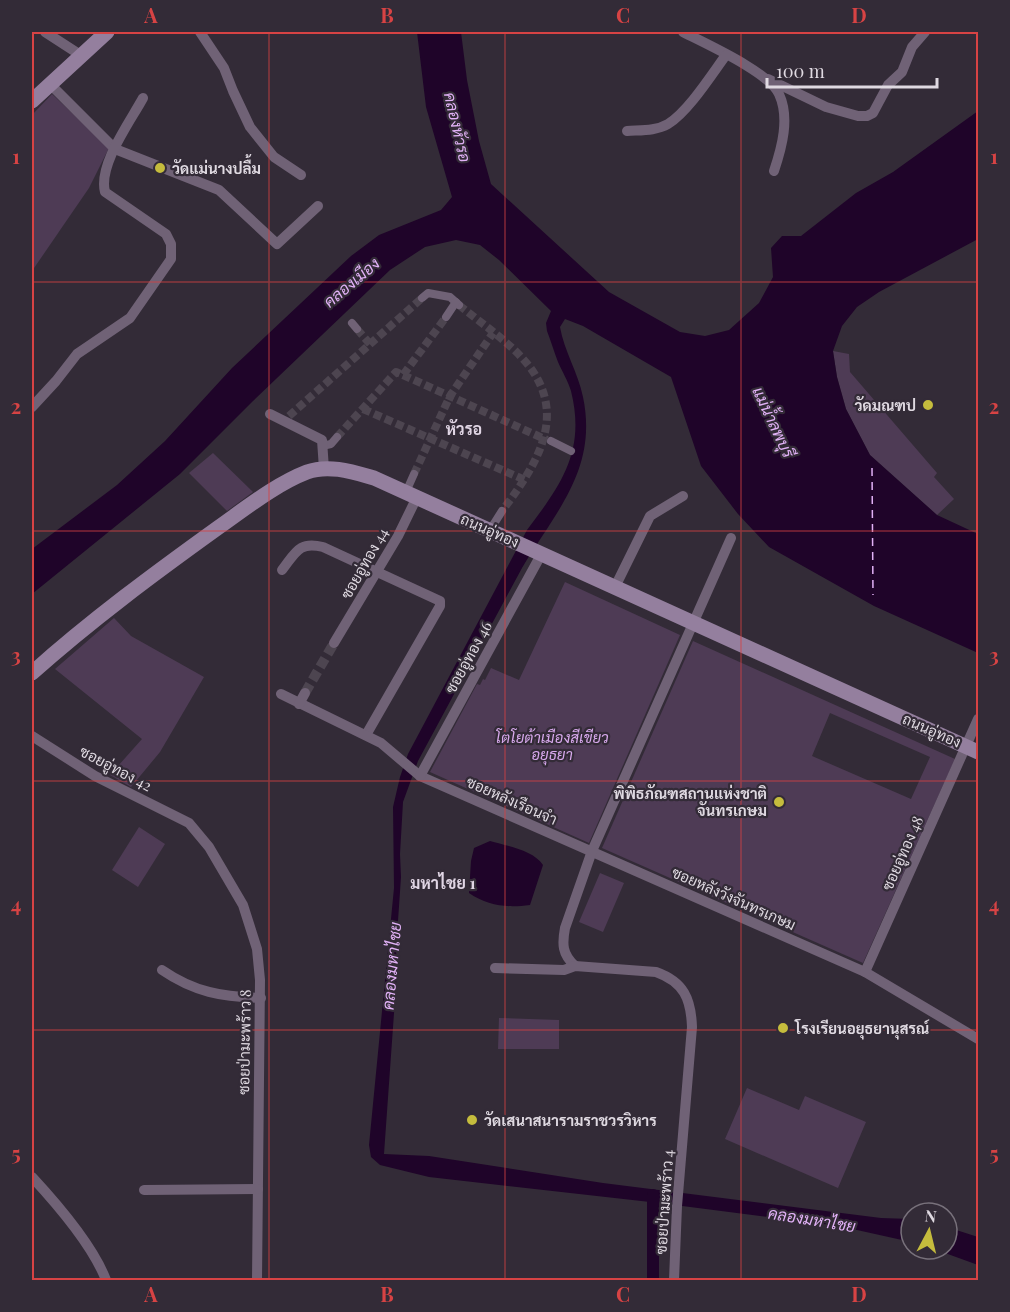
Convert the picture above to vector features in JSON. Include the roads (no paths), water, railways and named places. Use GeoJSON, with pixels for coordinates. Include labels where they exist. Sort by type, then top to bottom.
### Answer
{"type":"FeatureCollection","features":[{"type":"Feature","properties":{"kind":"main road"},"geometry":{"type":"LineString","coordinates":[[38,93],[107,32]]}},
{"type":"Feature","properties":{"kind":"main road","name":"ถนนอู่ทอง"},"geometry":{"type":"LineString","coordinates":[[32,673],[108,611],[247,507],[309,471],[347,470],[374,478],[520,543],[972,749]]}},
{"type":"Feature","properties":{"kind":"street"},"geometry":{"type":"LineString","coordinates":[[45,32],[82,56]]}},
{"type":"Feature","properties":{"kind":"street"},"geometry":{"type":"LineString","coordinates":[[200,32],[224,68],[232,91],[250,127],[274,156],[301,175]]}},
{"type":"Feature","properties":{"kind":"street"},"geometry":{"type":"LineString","coordinates":[[683,32],[768,79],[826,106],[858,116],[873,113],[888,85],[902,72],[912,47],[925,32]]}},
{"type":"Feature","properties":{"kind":"street"},"geometry":{"type":"LineString","coordinates":[[627,131],[649,130],[668,124],[682,112],[726,55]]}},
{"type":"Feature","properties":{"kind":"street"},"geometry":{"type":"LineString","coordinates":[[768,79],[779,93],[783,110],[783,139],[774,171]]}},
{"type":"Feature","properties":{"kind":"street"},"geometry":{"type":"LineString","coordinates":[[38,93],[115,148],[219,190],[278,244],[318,206]]}},
{"type":"Feature","properties":{"kind":"street"},"geometry":{"type":"LineString","coordinates":[[32,406],[77,354],[130,318],[171,259],[171,244],[166,234],[105,192],[103,183],[115,148],[143,98]]}},
{"type":"Feature","properties":{"kind":"street"},"geometry":{"type":"LineString","coordinates":[[422,297],[428,293],[450,297],[458,304],[446,316]]}},
{"type":"Feature","properties":{"kind":"street"},"geometry":{"type":"LineString","coordinates":[[270,414],[286,419],[322,441],[324,469]]}},
{"type":"Feature","properties":{"kind":"street"},"geometry":{"type":"LineString","coordinates":[[322,446],[331,444],[337,437]]}},
{"type":"Feature","properties":{"kind":"street"},"geometry":{"type":"LineString","coordinates":[[551,441],[571,451]]}},
{"type":"Feature","properties":{"kind":"street"},"geometry":{"type":"LineString","coordinates":[[412,495],[414,474]]}},
{"type":"Feature","properties":{"kind":"street","name":"ซอยอู่ทอง 44"},"geometry":{"type":"LineString","coordinates":[[334,643],[398,536],[412,495]]}},
{"type":"Feature","properties":{"kind":"street"},"geometry":{"type":"LineString","coordinates":[[615,587],[650,516],[683,496]]}},
{"type":"Feature","properties":{"kind":"street"},"geometry":{"type":"LineString","coordinates":[[490,530],[502,511]]}},
{"type":"Feature","properties":{"kind":"street"},"geometry":{"type":"LineString","coordinates":[[575,966],[568,959],[562,941],[592,851],[731,538]]}},
{"type":"Feature","properties":{"kind":"street"},"geometry":{"type":"LineString","coordinates":[[282,570],[299,548],[310,544],[323,547],[440,601],[441,603],[366,735]]}},
{"type":"Feature","properties":{"kind":"street","name":"ซอยอู่ทอง 46"},"geometry":{"type":"LineString","coordinates":[[417,774],[539,552]]}},
{"type":"Feature","properties":{"kind":"street"},"geometry":{"type":"LineString","coordinates":[[299,704],[305,693]]}},
{"type":"Feature","properties":{"kind":"street","name":"ซอยหลังเรือนจำ"},"geometry":{"type":"LineString","coordinates":[[281,694],[381,743],[417,774],[592,851]]}},
{"type":"Feature","properties":{"kind":"street","name":"ซอยอู่ทอง 48"},"geometry":{"type":"LineString","coordinates":[[864,972],[972,749],[978,719]]}},
{"type":"Feature","properties":{"kind":"street","name":"ซอยอู่ทอง 42"},"geometry":{"type":"LineString","coordinates":[[32,736],[95,776],[189,823]]}},
{"type":"Feature","properties":{"kind":"street","name":"ซอยป่ามะพร้าว 8"},"geometry":{"type":"LineString","coordinates":[[189,823],[214,854],[243,905],[256,949],[261,998],[257,1281]]}},
{"type":"Feature","properties":{"kind":"street","name":"ซอยหลังวังจันทรเกษม"},"geometry":{"type":"LineString","coordinates":[[592,851],[864,972],[978,1039]]}},
{"type":"Feature","properties":{"kind":"street","name":"ซอยป่ามะพร้าว 4"},"geometry":{"type":"LineString","coordinates":[[495,968],[564,970],[575,966],[656,972],[669,977],[687,997],[692,1013],[692,1027],[677,1206],[674,1281]]}},
{"type":"Feature","properties":{"kind":"street"},"geometry":{"type":"LineString","coordinates":[[162,970],[190,987],[231,997],[261,998]]}},
{"type":"Feature","properties":{"kind":"street"},"geometry":{"type":"LineString","coordinates":[[32,1177],[52,1199],[84,1242],[102,1269],[106,1281]]}},
{"type":"Feature","properties":{"kind":"street"},"geometry":{"type":"LineString","coordinates":[[144,1190],[258,1188]]}},
{"type":"Feature","properties":{"kind":"water"},"geometry":{"type":"Polygon","coordinates":[[[417,32],[461,32],[467,80],[479,141],[491,184],[609,292],[680,332],[705,336],[729,330],[759,303],[773,277],[771,248],[782,236],[801,236],[856,193],[893,172],[978,111],[978,239],[879,292],[857,307],[842,326],[833,351],[846,409],[870,455],[937,515],[978,534],[978,653],[874,606],[769,547],[738,514],[701,466],[671,377],[583,326],[565,319],[560,327],[581,388],[586,423],[585,446],[579,468],[571,488],[522,568],[418,761],[403,802],[397,971],[384,1154],[429,1156],[603,1183],[899,1219],[899,1239],[839,1226],[429,1177],[380,1165],[371,1157],[369,1145],[394,888],[393,807],[400,777],[408,754],[527,530],[560,482],[573,449],[575,412],[571,391],[547,331],[546,323],[551,311],[499,260],[480,245],[456,240],[425,247],[390,270],[180,474],[32,594],[32,549],[117,485],[165,441],[232,368],[351,256],[379,235],[441,210],[452,197],[426,107],[417,32]]]}},
{"type":"Feature","properties":{"kind":"water"},"geometry":{"type":"Polygon","coordinates":[[[490,841],[526,852],[543,865],[530,905],[498,905],[483,901],[469,893],[474,848],[490,841]]]}},
{"type":"Feature","properties":{"kind":"water"},"geometry":{"type":"Polygon","coordinates":[[[959,1231],[978,1237],[978,1265],[959,1258],[959,1231]]]}},
{"type":"Feature","properties":{"kind":"waterway"},"geometry":{"type":"LineString","coordinates":[[653,1195],[653,1280]]}},
{"type":"Feature","properties":{"kind":"tunnel"},"geometry":{"type":"LineString","coordinates":[[289,416],[422,298]]}},
{"type":"Feature","properties":{"kind":"tunnel"},"geometry":{"type":"LineString","coordinates":[[459,305],[505,342],[529,366],[541,385],[546,405],[546,423],[535,460],[502,511]]}},
{"type":"Feature","properties":{"kind":"tunnel"},"geometry":{"type":"LineString","coordinates":[[337,437],[396,372],[403,375],[446,317]]}},
{"type":"Feature","properties":{"kind":"tunnel"},"geometry":{"type":"LineString","coordinates":[[357,329],[370,344]]}},
{"type":"Feature","properties":{"kind":"tunnel"},"geometry":{"type":"LineString","coordinates":[[414,474],[450,396],[493,333]]}},
{"type":"Feature","properties":{"kind":"tunnel"},"geometry":{"type":"LineString","coordinates":[[403,375],[547,440]]}},
{"type":"Feature","properties":{"kind":"tunnel"},"geometry":{"type":"LineString","coordinates":[[363,409],[525,480]]}},
{"type":"Feature","properties":{"kind":"tunnel"},"geometry":{"type":"LineString","coordinates":[[305,693],[334,643]]}},
{"type":"Feature","properties":{"kind":"place","name":"วัดแม่นางปลื้ม"},"geometry":{"type":"Point","coordinates":[160,168]}},
{"type":"Feature","properties":{"kind":"place","name":"วัดมณฑป"},"geometry":{"type":"Point","coordinates":[928,405]}},
{"type":"Feature","properties":{"kind":"place","name":"พิพิธภัณฑสถานแห่งชาติ จันทรเกษม"},"geometry":{"type":"Point","coordinates":[779,802]}},
{"type":"Feature","properties":{"kind":"place","name":"โรงเรียนอยุธยานุสรณ์"},"geometry":{"type":"Point","coordinates":[783,1028]}},
{"type":"Feature","properties":{"kind":"place","name":"วัดเสนาสนารามราชวรวิหาร"},"geometry":{"type":"Point","coordinates":[472,1120]}},
{"type":"Feature","properties":{"kind":"district","name":"หัวรอ"},"geometry":{"type":"Point","coordinates":[464,428]}},
{"type":"Feature","properties":{"kind":"district","name":"มหาไชย 1"},"geometry":{"type":"Point","coordinates":[443,882]}},
{"type":"Feature","properties":{"kind":"water label","name":"คลองหัวรอ"},"geometry":{"type":"Point","coordinates":[458,127]}},
{"type":"Feature","properties":{"kind":"water label","name":"คลองเมือง"},"geometry":{"type":"Point","coordinates":[351,282]}},
{"type":"Feature","properties":{"kind":"water label","name":"แม่น้ำลพบุรี"},"geometry":{"type":"Point","coordinates":[774,422]}},
{"type":"Feature","properties":{"kind":"water label","name":"คลองมหาไชย"},"geometry":{"type":"Point","coordinates":[391,966]}},
{"type":"Feature","properties":{"kind":"water label","name":"คลองมหาไชย"},"geometry":{"type":"Point","coordinates":[812,1219]}},
{"type":"Feature","properties":{"kind":"park label","name":"โตโยต้าเมืองสีเขียว อยุธยา"},"geometry":{"type":"Point","coordinates":[552,746]}}]}
